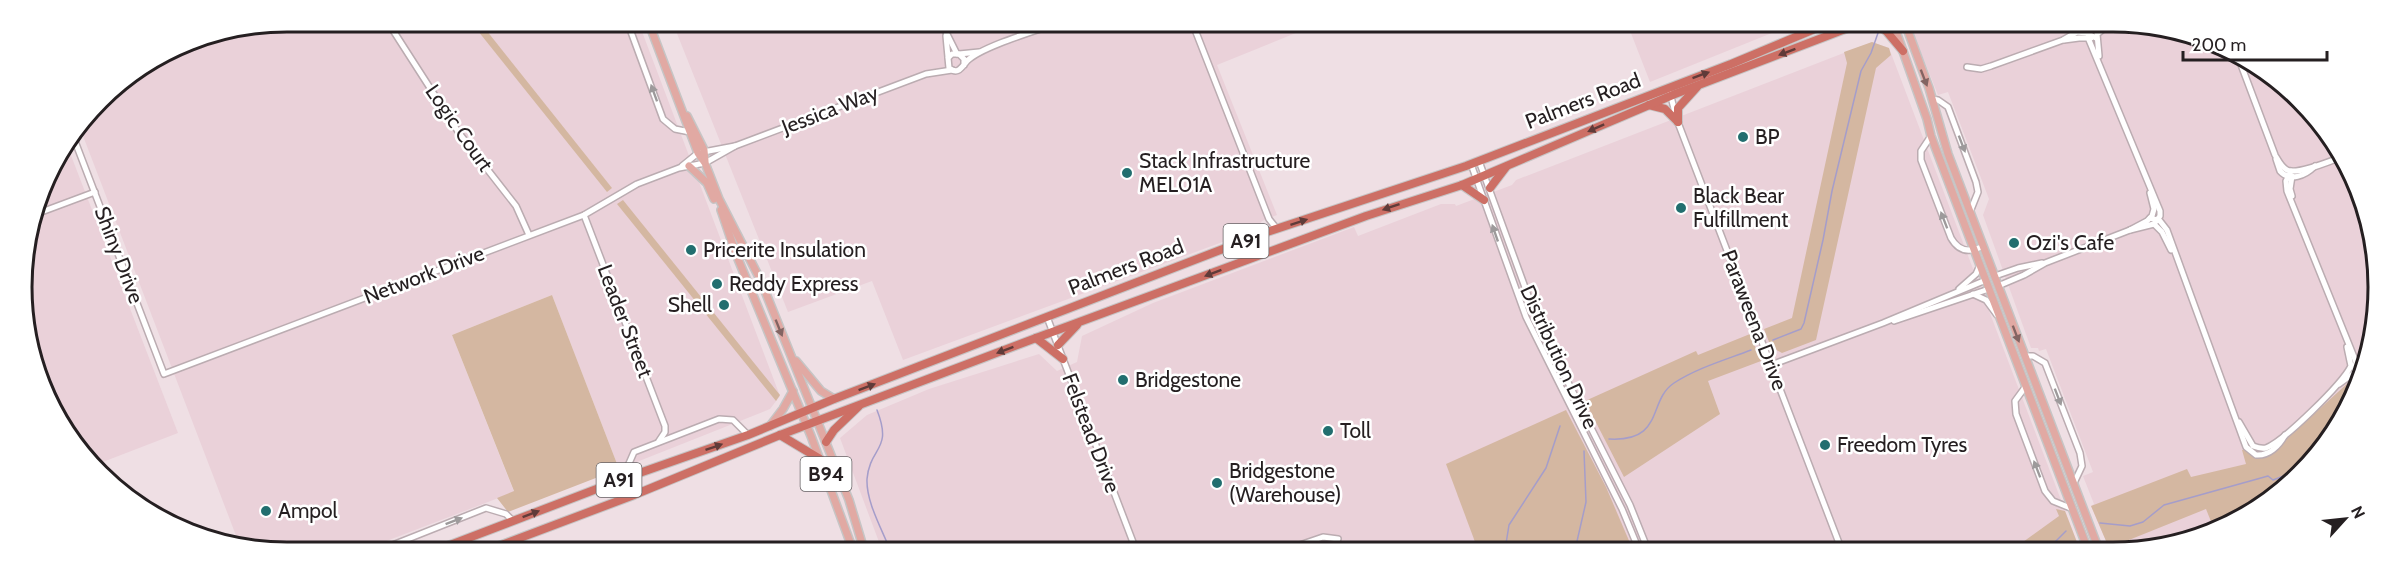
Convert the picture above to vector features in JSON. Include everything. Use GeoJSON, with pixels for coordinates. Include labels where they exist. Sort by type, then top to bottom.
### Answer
{"type":"FeatureCollection","features":[{"type":"Feature","properties":{"kind":"highway","name":"Palmers Road"},"geometry":{"type":"LineString","coordinates":[[458,542],[628,477],[748,435],[834,399],[1267,232],[1475,162],[1731,64],[1807,32]]}},
{"type":"Feature","properties":{"kind":"highway","name":"Palmers Road"},"geometry":{"type":"LineString","coordinates":[[509,542],[623,499],[780,435],[1036,338],[1366,216],[1481,177],[1649,105],[1838,32]]}},
{"type":"Feature","properties":{"kind":"highway"},"geometry":{"type":"LineString","coordinates":[[1887,32],[1902,51]]}},
{"type":"Feature","properties":{"kind":"highway"},"geometry":{"type":"LineString","coordinates":[[1678,122],[1678,108],[1698,86]]}},
{"type":"Feature","properties":{"kind":"highway"},"geometry":{"type":"LineString","coordinates":[[1649,105],[1665,109],[1678,122]]}},
{"type":"Feature","properties":{"kind":"highway"},"geometry":{"type":"LineString","coordinates":[[1490,188],[1506,167]]}},
{"type":"Feature","properties":{"kind":"highway"},"geometry":{"type":"LineString","coordinates":[[1462,184],[1484,200]]}},
{"type":"Feature","properties":{"kind":"highway"},"geometry":{"type":"LineString","coordinates":[[1058,345],[1080,322]]}},
{"type":"Feature","properties":{"kind":"highway"},"geometry":{"type":"LineString","coordinates":[[1036,338],[1063,359]]}},
{"type":"Feature","properties":{"kind":"highway"},"geometry":{"type":"LineString","coordinates":[[826,442],[834,430],[860,405]]}},
{"type":"Feature","properties":{"kind":"highway"},"geometry":{"type":"LineString","coordinates":[[780,435],[820,459]]}},
{"type":"Feature","properties":{"kind":"main road","name":"B94"},"geometry":{"type":"LineString","coordinates":[[652,32],[690,132],[701,152]]}},
{"type":"Feature","properties":{"kind":"main road"},"geometry":{"type":"LineString","coordinates":[[1896,32],[1927,119]]}},
{"type":"Feature","properties":{"kind":"main road"},"geometry":{"type":"LineString","coordinates":[[1909,32],[1948,154],[2096,542]]}},
{"type":"Feature","properties":{"kind":"main road","name":"B94"},"geometry":{"type":"LineString","coordinates":[[677,97],[719,199],[761,280],[849,500],[862,542]]}},
{"type":"Feature","properties":{"kind":"main road"},"geometry":{"type":"LineString","coordinates":[[1932,99],[1927,105],[1930,136],[2085,542]]}},
{"type":"Feature","properties":{"kind":"main road"},"geometry":{"type":"LineString","coordinates":[[689,166],[707,183],[722,215]]}},
{"type":"Feature","properties":{"kind":"main road","name":"B94"},"geometry":{"type":"LineString","coordinates":[[719,199],[722,215],[802,412],[850,542]]}},
{"type":"Feature","properties":{"kind":"main road"},"geometry":{"type":"LineString","coordinates":[[1986,280],[1995,276]]}},
{"type":"Feature","properties":{"kind":"main road"},"geometry":{"type":"LineString","coordinates":[[1989,289],[1998,286]]}},
{"type":"Feature","properties":{"kind":"main road"},"geometry":{"type":"LineString","coordinates":[[790,354],[821,391],[834,399]]}},
{"type":"Feature","properties":{"kind":"main road"},"geometry":{"type":"LineString","coordinates":[[2020,370],[2025,356]]}},
{"type":"Feature","properties":{"kind":"main road"},"geometry":{"type":"LineString","coordinates":[[770,426],[793,391]]}},
{"type":"Feature","properties":{"kind":"street","name":"Logic Court"},"geometry":{"type":"LineString","coordinates":[[394,32],[459,133],[516,206],[529,235]]}},
{"type":"Feature","properties":{"kind":"street"},"geometry":{"type":"LineString","coordinates":[[631,32],[663,118],[675,129],[690,132]]}},
{"type":"Feature","properties":{"kind":"street"},"geometry":{"type":"LineString","coordinates":[[945,32],[948,66],[952,70],[959,70],[970,58],[984,51],[1034,32]]}},
{"type":"Feature","properties":{"kind":"street"},"geometry":{"type":"LineString","coordinates":[[946,32],[958,54],[964,59],[964,65]]}},
{"type":"Feature","properties":{"kind":"street"},"geometry":{"type":"LineString","coordinates":[[1196,32],[1269,219],[1276,229]]}},
{"type":"Feature","properties":{"kind":"street"},"geometry":{"type":"LineString","coordinates":[[1967,68],[1986,68],[2063,40],[2077,32],[2091,37]]}},
{"type":"Feature","properties":{"kind":"street"},"geometry":{"type":"LineString","coordinates":[[2092,32],[2091,37],[2100,62],[2150,190],[2159,207],[2156,222]]}},
{"type":"Feature","properties":{"kind":"street"},"geometry":{"type":"LineString","coordinates":[[2091,37],[2097,32]]}},
{"type":"Feature","properties":{"kind":"street"},"geometry":{"type":"LineString","coordinates":[[947,59],[952,54],[984,51]]}},
{"type":"Feature","properties":{"kind":"street","name":"Jessica Way"},"geometry":{"type":"LineString","coordinates":[[926,74],[947,59]]}},
{"type":"Feature","properties":{"kind":"street"},"geometry":{"type":"LineString","coordinates":[[2242,67],[2275,155],[2290,175],[2292,200],[2355,358],[2355,365]]}},
{"type":"Feature","properties":{"kind":"street","name":"Jessica Way"},"geometry":{"type":"LineString","coordinates":[[705,163],[735,146],[926,74],[952,70]]}},
{"type":"Feature","properties":{"kind":"street"},"geometry":{"type":"LineString","coordinates":[[1660,90],[1669,97],[1671,86]]}},
{"type":"Feature","properties":{"kind":"street","name":"Paraweena Drive"},"geometry":{"type":"LineString","coordinates":[[1669,97],[1839,542]]}},
{"type":"Feature","properties":{"kind":"street"},"geometry":{"type":"LineString","coordinates":[[1932,99],[1948,107],[1976,182],[1978,192],[1970,212]]}},
{"type":"Feature","properties":{"kind":"street"},"geometry":{"type":"LineString","coordinates":[[1930,136],[1921,151],[1921,160],[1947,228],[1956,246],[1974,250],[1983,246]]}},
{"type":"Feature","properties":{"kind":"street","name":"Shiny Drive"},"geometry":{"type":"LineString","coordinates":[[76,143],[164,374]]}},
{"type":"Feature","properties":{"kind":"street","name":"Jessica Way"},"geometry":{"type":"LineString","coordinates":[[701,152],[735,146]]}},
{"type":"Feature","properties":{"kind":"street","name":"Network Drive"},"geometry":{"type":"LineString","coordinates":[[679,168],[701,152]]}},
{"type":"Feature","properties":{"kind":"street"},"geometry":{"type":"LineString","coordinates":[[2290,175],[2333,160]]}},
{"type":"Feature","properties":{"kind":"street","name":"Distribution Drive"},"geometry":{"type":"LineString","coordinates":[[1475,162],[1481,177],[1484,200],[1521,306],[1635,540]]}},
{"type":"Feature","properties":{"kind":"street","name":"Network Drive"},"geometry":{"type":"LineString","coordinates":[[164,374],[584,215],[625,190],[679,168],[705,163]]}},
{"type":"Feature","properties":{"kind":"street","name":"Distribution Drive"},"geometry":{"type":"LineString","coordinates":[[1481,177],[1490,188],[1538,323],[1623,492],[1645,542]]}},
{"type":"Feature","properties":{"kind":"street"},"geometry":{"type":"LineString","coordinates":[[2130,231],[2150,218],[2154,209],[2150,190]]}},
{"type":"Feature","properties":{"kind":"street"},"geometry":{"type":"LineString","coordinates":[[43,211],[95,192]]}},
{"type":"Feature","properties":{"kind":"street","name":"Leader Street"},"geometry":{"type":"LineString","coordinates":[[584,215],[665,426]]}},
{"type":"Feature","properties":{"kind":"street"},"geometry":{"type":"LineString","coordinates":[[2150,218],[2167,230],[2244,442],[2256,455],[2271,451],[2285,435],[2352,374]]}},
{"type":"Feature","properties":{"kind":"street"},"geometry":{"type":"LineString","coordinates":[[1267,232],[1269,219]]}},
{"type":"Feature","properties":{"kind":"street"},"geometry":{"type":"LineString","coordinates":[[1998,286],[2045,263],[2156,222]]}},
{"type":"Feature","properties":{"kind":"street"},"geometry":{"type":"LineString","coordinates":[[1506,266],[1516,262]]}},
{"type":"Feature","properties":{"kind":"street"},"geometry":{"type":"LineString","coordinates":[[1995,276],[2018,268],[2045,263]]}},
{"type":"Feature","properties":{"kind":"street"},"geometry":{"type":"LineString","coordinates":[[1953,294],[1976,274],[1980,265]]}},
{"type":"Feature","properties":{"kind":"street"},"geometry":{"type":"LineString","coordinates":[[1512,283],[1522,280]]}},
{"type":"Feature","properties":{"kind":"street"},"geometry":{"type":"LineString","coordinates":[[1771,365],[1883,323],[1986,280]]}},
{"type":"Feature","properties":{"kind":"street"},"geometry":{"type":"LineString","coordinates":[[1883,323],[1913,316],[1989,289]]}},
{"type":"Feature","properties":{"kind":"street"},"geometry":{"type":"LineString","coordinates":[[1973,294],[1986,300],[2001,321]]}},
{"type":"Feature","properties":{"kind":"street"},"geometry":{"type":"LineString","coordinates":[[1521,306],[1530,303]]}},
{"type":"Feature","properties":{"kind":"street","name":"Felstead Drive"},"geometry":{"type":"LineString","coordinates":[[1047,317],[1133,542]]}},
{"type":"Feature","properties":{"kind":"street"},"geometry":{"type":"LineString","coordinates":[[2025,356],[2033,356],[2045,363],[2076,442],[2082,461],[2074,483]]}},
{"type":"Feature","properties":{"kind":"street"},"geometry":{"type":"LineString","coordinates":[[2026,386],[2015,401],[2016,414],[2045,491],[2053,501],[2073,509]]}},
{"type":"Feature","properties":{"kind":"street"},"geometry":{"type":"LineString","coordinates":[[1568,402],[1576,397]]}},
{"type":"Feature","properties":{"kind":"street"},"geometry":{"type":"LineString","coordinates":[[628,477],[627,468],[634,452],[719,419],[733,420],[748,435]]}},
{"type":"Feature","properties":{"kind":"street"},"geometry":{"type":"LineString","coordinates":[[665,426],[679,434]]}},
{"type":"Feature","properties":{"kind":"street"},"geometry":{"type":"LineString","coordinates":[[659,441],[663,438],[665,426]]}},
{"type":"Feature","properties":{"kind":"street"},"geometry":{"type":"LineString","coordinates":[[1615,496],[1623,492]]}},
{"type":"Feature","properties":{"kind":"street"},"geometry":{"type":"LineString","coordinates":[[400,542],[486,508],[506,514],[513,521]]}},
{"type":"Feature","properties":{"kind":"street"},"geometry":{"type":"LineString","coordinates":[[1308,542],[1323,537],[1338,539]]}},
{"type":"Feature","properties":{"kind":"street"},"geometry":{"type":"LineString","coordinates":[[1635,540],[1643,537]]}},
{"type":"Feature","properties":{"kind":"shaded area"},"geometry":{"type":"Polygon","coordinates":[[[270,32],[642,32],[780,396],[770,409],[619,469],[552,295],[452,335],[514,492],[384,542],[286,542],[237,537],[82,134],[84,131],[106,106],[145,74],[189,51],[237,36],[270,32]]]}},
{"type":"Feature","properties":{"kind":"shaded area"},"geometry":{"type":"Polygon","coordinates":[[[479,32],[488,32],[612,188],[607,192],[479,32]]]}},
{"type":"Feature","properties":{"kind":"shaded area"},"geometry":{"type":"Polygon","coordinates":[[[676,32],[1298,32],[1217,65],[1277,215],[1262,221],[1255,230],[903,360],[872,281],[788,312],[676,32]]]}},
{"type":"Feature","properties":{"kind":"shaded area"},"geometry":{"type":"Polygon","coordinates":[[[1631,32],[1775,32],[1650,82],[1631,32]]]}},
{"type":"Feature","properties":{"kind":"shaded area"},"geometry":{"type":"Polygon","coordinates":[[[1913,32],[2129,32],[2162,36],[2210,51],[2254,74],[2293,106],[2325,145],[2348,189],[2363,237],[2368,286],[2363,336],[2348,384],[2325,428],[2293,467],[2254,499],[2210,522],[2162,537],[2107,542],[2091,506],[2094,504],[2083,476],[2093,472],[2046,349],[2039,351],[2038,348],[2031,348],[1983,215],[1989,199],[1948,92],[1938,95],[1913,32]]]}},
{"type":"Feature","properties":{"kind":"shaded area"},"geometry":{"type":"Polygon","coordinates":[[[1872,42],[1889,48],[2077,542],[879,542],[840,438],[867,415],[929,389],[1039,354],[1057,371],[1077,362],[1082,336],[1153,303],[1354,227],[1358,236],[1441,204],[1455,204],[1456,206],[1512,185],[1516,180],[1872,42]]]}},
{"type":"Feature","properties":{"kind":"shaded area"},"geometry":{"type":"Polygon","coordinates":[[[1872,42],[1889,48],[1891,55],[1876,68],[1816,340],[1782,353],[1771,347],[1764,329],[1792,318],[1847,63],[1844,52],[1872,42]]]}},
{"type":"Feature","properties":{"kind":"shaded area"},"geometry":{"type":"Polygon","coordinates":[[[70,152],[178,433],[102,462],[74,428],[51,384],[36,336],[32,303],[32,270],[36,237],[45,205],[70,152]]]}},
{"type":"Feature","properties":{"kind":"shaded area"},"geometry":{"type":"Polygon","coordinates":[[[623,200],[780,395],[776,401],[617,204],[623,200]]]}},
{"type":"Feature","properties":{"kind":"shaded area"},"geometry":{"type":"Polygon","coordinates":[[[552,295],[619,469],[508,512],[497,498],[514,491],[452,335],[552,295]]]}},
{"type":"Feature","properties":{"kind":"shaded area"},"geometry":{"type":"Polygon","coordinates":[[[1750,334],[1761,361],[1708,381],[1720,414],[1624,477],[1585,401],[1696,351],[1698,355],[1750,334]]]}},
{"type":"Feature","properties":{"kind":"shaded area"},"geometry":{"type":"Polygon","coordinates":[[[2349,382],[2325,428],[2293,467],[2254,499],[2225,515],[2211,522],[2206,509],[2126,541],[2106,542],[2091,506],[2187,469],[2191,477],[2246,464],[2242,450],[2245,449],[2257,457],[2268,456],[2349,382]]]}},
{"type":"Feature","properties":{"kind":"shaded area"},"geometry":{"type":"Polygon","coordinates":[[[1566,410],[1606,487],[1630,542],[1475,542],[1446,464],[1566,410]]]}},
{"type":"Feature","properties":{"kind":"shaded area"},"geometry":{"type":"Polygon","coordinates":[[[2056,509],[2065,511],[2077,542],[2023,542],[2059,516],[2056,509]]]}},
{"type":"Feature","properties":{"kind":"waterway"},"geometry":{"type":"LineString","coordinates":[[1773,340],[1801,329],[1804,323],[1832,191],[1861,71],[1878,33]]}},
{"type":"Feature","properties":{"kind":"waterway"},"geometry":{"type":"LineString","coordinates":[[1609,439],[1627,438],[1639,434],[1647,427],[1660,400],[1674,383],[1702,369],[1751,350]]}},
{"type":"Feature","properties":{"kind":"waterway"},"geometry":{"type":"LineString","coordinates":[[877,410],[883,433],[882,441],[869,468],[867,488],[887,542]]}},
{"type":"Feature","properties":{"kind":"waterway"},"geometry":{"type":"LineString","coordinates":[[1506,542],[1509,525],[1546,468],[1560,426]]}},
{"type":"Feature","properties":{"kind":"waterway"},"geometry":{"type":"LineString","coordinates":[[1577,542],[1586,502],[1584,451]]}},
{"type":"Feature","properties":{"kind":"waterway"},"geometry":{"type":"LineString","coordinates":[[2100,523],[2130,526],[2143,522],[2164,505],[2268,476],[2273,480],[2283,476]]}},
{"type":"Feature","properties":{"kind":"waterway"},"geometry":{"type":"LineString","coordinates":[[2055,542],[2066,531]]}},
{"type":"Feature","properties":{"kind":"place","name":"BP"},"geometry":{"type":"Point","coordinates":[1743,137]}},
{"type":"Feature","properties":{"kind":"place","name":"Stack Infrastructure MEL01A"},"geometry":{"type":"Point","coordinates":[1127,173]}},
{"type":"Feature","properties":{"kind":"place","name":"Black Bear Fulfillment"},"geometry":{"type":"Point","coordinates":[1681,208]}},
{"type":"Feature","properties":{"kind":"place","name":"Ozi's Cafe"},"geometry":{"type":"Point","coordinates":[2014,243]}},
{"type":"Feature","properties":{"kind":"place","name":"Pricerite Insulation"},"geometry":{"type":"Point","coordinates":[691,250]}},
{"type":"Feature","properties":{"kind":"place","name":"Reddy Express"},"geometry":{"type":"Point","coordinates":[717,284]}},
{"type":"Feature","properties":{"kind":"place","name":"Shell"},"geometry":{"type":"Point","coordinates":[724,305]}},
{"type":"Feature","properties":{"kind":"place","name":"Bridgestone"},"geometry":{"type":"Point","coordinates":[1123,380]}},
{"type":"Feature","properties":{"kind":"place","name":"Toll"},"geometry":{"type":"Point","coordinates":[1328,431]}},
{"type":"Feature","properties":{"kind":"place","name":"Freedom Tyres"},"geometry":{"type":"Point","coordinates":[1825,445]}},
{"type":"Feature","properties":{"kind":"place","name":"Bridgestone (Warehouse)"},"geometry":{"type":"Point","coordinates":[1217,483]}},
{"type":"Feature","properties":{"kind":"place","name":"Ampol"},"geometry":{"type":"Point","coordinates":[266,511]}}]}
